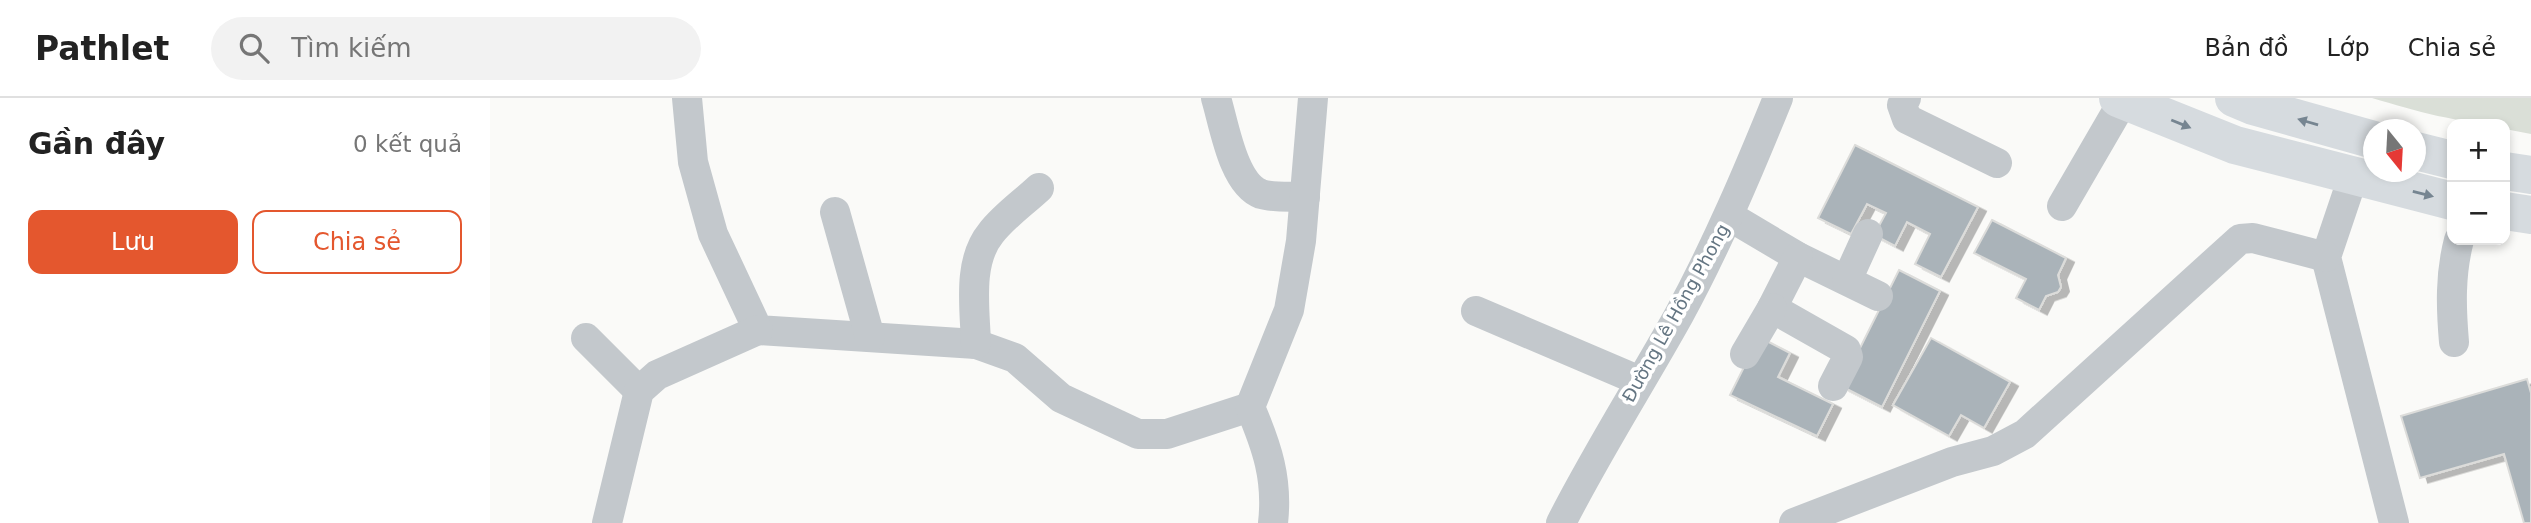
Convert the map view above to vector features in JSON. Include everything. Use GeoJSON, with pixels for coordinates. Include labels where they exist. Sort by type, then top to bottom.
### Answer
{"type":"FeatureCollection","features":[{"type":"Feature","properties":{"kind":"main road"},"geometry":{"type":"LineString","coordinates":[[2234,98],[2363,137]]}},
{"type":"Feature","properties":{"kind":"main road"},"geometry":{"type":"LineString","coordinates":[[2121,99],[2235,145],[2447,200]]}},
{"type":"Feature","properties":{"kind":"main road"},"geometry":{"type":"LineString","coordinates":[[2426,154],[2447,159]]}},
{"type":"Feature","properties":{"kind":"main road"},"geometry":{"type":"LineString","coordinates":[[2510,172],[2531,176]]}},
{"type":"Feature","properties":{"kind":"main road"},"geometry":{"type":"LineString","coordinates":[[2510,212],[2531,215]]}},
{"type":"Feature","properties":{"kind":"street"},"geometry":{"type":"LineString","coordinates":[[687,98],[693,162],[713,234],[758,330]]}},
{"type":"Feature","properties":{"kind":"street"},"geometry":{"type":"LineString","coordinates":[[1216,98],[1238,172],[1249,187],[1262,194],[1305,197]]}},
{"type":"Feature","properties":{"kind":"street"},"geometry":{"type":"LineString","coordinates":[[1273,523],[1276,497],[1270,460],[1250,407],[1289,310],[1301,241],[1313,98]]}},
{"type":"Feature","properties":{"kind":"street","name":"Đường Lê Hồng Phong"},"geometry":{"type":"LineString","coordinates":[[1561,523],[1588,470],[1678,315],[1729,216],[1778,98]]}},
{"type":"Feature","properties":{"kind":"street"},"geometry":{"type":"LineString","coordinates":[[1906,98],[1902,105],[1907,119],[1997,163]]}},
{"type":"Feature","properties":{"kind":"street"},"geometry":{"type":"LineString","coordinates":[[2062,206],[2121,99]]}},
{"type":"Feature","properties":{"kind":"street"},"geometry":{"type":"LineString","coordinates":[[2353,177],[2326,257],[2394,523]]}},
{"type":"Feature","properties":{"kind":"street"},"geometry":{"type":"LineString","coordinates":[[976,344],[977,260],[990,234],[1039,188]]}},
{"type":"Feature","properties":{"kind":"street"},"geometry":{"type":"LineString","coordinates":[[835,212],[870,337]]}},
{"type":"Feature","properties":{"kind":"street"},"geometry":{"type":"LineString","coordinates":[[1729,216],[1798,257],[1878,296]]}},
{"type":"Feature","properties":{"kind":"street"},"geometry":{"type":"LineString","coordinates":[[1847,280],[1868,234]]}},
{"type":"Feature","properties":{"kind":"street"},"geometry":{"type":"LineString","coordinates":[[1794,523],[1952,462],[1993,451],[2025,434],[2240,239],[2253,238],[2326,257]]}},
{"type":"Feature","properties":{"kind":"street"},"geometry":{"type":"LineString","coordinates":[[2454,342],[2451,301],[2458,245]]}},
{"type":"Feature","properties":{"kind":"street"},"geometry":{"type":"LineString","coordinates":[[1745,355],[1798,257]]}},
{"type":"Feature","properties":{"kind":"street"},"geometry":{"type":"LineString","coordinates":[[1772,308],[1846,350],[1848,357],[1833,386]]}},
{"type":"Feature","properties":{"kind":"street"},"geometry":{"type":"LineString","coordinates":[[1476,311],[1640,381]]}},
{"type":"Feature","properties":{"kind":"street"},"geometry":{"type":"LineString","coordinates":[[607,523],[639,391],[657,375],[758,330],[976,344],[1015,358],[1061,398],[1138,434],[1167,435],[1250,407]]}},
{"type":"Feature","properties":{"kind":"street"},"geometry":{"type":"LineString","coordinates":[[586,338],[639,391]]}},
{"type":"Feature","properties":{"kind":"shaded area"},"geometry":{"type":"Polygon","coordinates":[[[2372,98],[2531,98],[2531,134],[2510,130],[2510,119],[2454,119],[2372,98]]]}},
{"type":"Feature","properties":{"kind":"building"},"geometry":{"type":"Polygon","coordinates":[[[1855,145],[1978,207],[1941,277],[1915,264],[1930,234],[1907,222],[1895,246],[1874,235],[1886,213],[1867,204],[1851,234],[1818,218],[1855,145]]]}},
{"type":"Feature","properties":{"kind":"building"},"geometry":{"type":"Polygon","coordinates":[[[1992,220],[2066,258],[2058,275],[2061,287],[2058,292],[2046,296],[2039,310],[2016,298],[2026,279],[1974,253],[1992,220]]]}},
{"type":"Feature","properties":{"kind":"building"},"geometry":{"type":"Polygon","coordinates":[[[1899,270],[1940,291],[1882,407],[1841,386],[1899,270]]]}},
{"type":"Feature","properties":{"kind":"building"},"geometry":{"type":"Polygon","coordinates":[[[1759,337],[1790,353],[1778,377],[1833,404],[1817,436],[1730,395],[1759,337]]]}},
{"type":"Feature","properties":{"kind":"building"},"geometry":{"type":"Polygon","coordinates":[[[1931,338],[2010,382],[1984,428],[1961,415],[1949,436],[1893,405],[1931,338]]]}},
{"type":"Feature","properties":{"kind":"building"},"geometry":{"type":"Polygon","coordinates":[[[2527,379],[2531,393],[2531,523],[2524,523],[2504,454],[2420,478],[2401,416],[2527,379]]]}}]}
